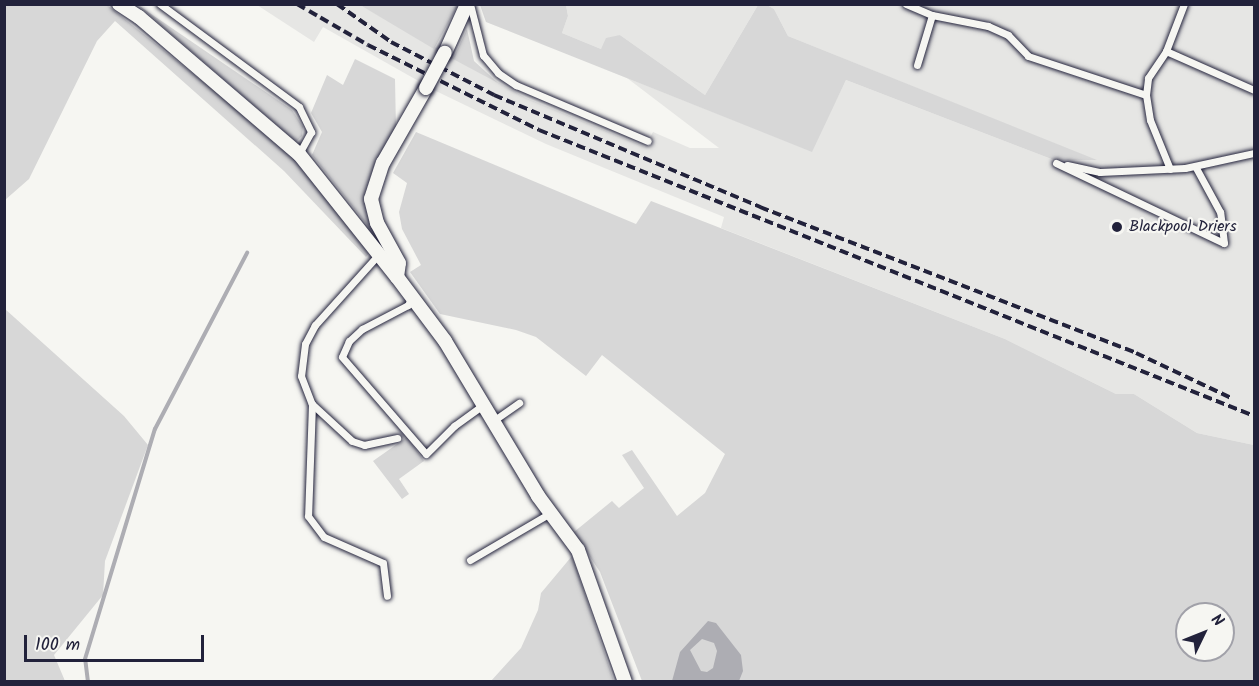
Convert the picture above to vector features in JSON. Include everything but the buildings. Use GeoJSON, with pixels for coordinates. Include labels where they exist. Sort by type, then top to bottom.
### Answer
{"type":"FeatureCollection","features":[{"type":"Feature","properties":{"kind":"street"},"geometry":{"type":"LineString","coordinates":[[119,4],[139,17],[299,154],[445,341],[550,513],[578,550],[625,681]]}},
{"type":"Feature","properties":{"kind":"street"},"geometry":{"type":"LineString","coordinates":[[397,277],[399,263],[377,223],[371,199],[383,164],[426,88],[469,4]]}},
{"type":"Feature","properties":{"kind":"lane"},"geometry":{"type":"LineString","coordinates":[[159,4],[299,107],[311,132],[299,154]]}},
{"type":"Feature","properties":{"kind":"lane"},"geometry":{"type":"LineString","coordinates":[[469,4],[483,55],[498,73],[516,85],[648,141]]}},
{"type":"Feature","properties":{"kind":"lane"},"geometry":{"type":"LineString","coordinates":[[906,4],[932,15],[988,26],[1008,35],[1028,56],[1146,95]]}},
{"type":"Feature","properties":{"kind":"lane"},"geometry":{"type":"LineString","coordinates":[[1170,169],[1150,120],[1146,95],[1148,78],[1166,51],[1184,4]]}},
{"type":"Feature","properties":{"kind":"lane"},"geometry":{"type":"LineString","coordinates":[[917,65],[932,15]]}},
{"type":"Feature","properties":{"kind":"lane"},"geometry":{"type":"LineString","coordinates":[[1166,51],[1254,90]]}},
{"type":"Feature","properties":{"kind":"lane"},"geometry":{"type":"LineString","coordinates":[[1195,166],[1220,212],[1224,243],[1056,163],[1100,172],[1170,169],[1254,153]]}},
{"type":"Feature","properties":{"kind":"lane"},"geometry":{"type":"LineString","coordinates":[[379,254],[315,325],[305,344],[301,376],[312,404],[308,516],[324,537],[383,563],[387,596]]}},
{"type":"Feature","properties":{"kind":"lane"},"geometry":{"type":"LineString","coordinates":[[412,297],[408,304],[362,329],[349,341],[342,357],[426,454],[454,426],[483,405]]}},
{"type":"Feature","properties":{"kind":"lane"},"geometry":{"type":"LineString","coordinates":[[493,421],[519,403]]}},
{"type":"Feature","properties":{"kind":"lane"},"geometry":{"type":"LineString","coordinates":[[312,404],[352,441],[364,445],[397,438]]}},
{"type":"Feature","properties":{"kind":"lane"},"geometry":{"type":"LineString","coordinates":[[470,560],[550,513]]}},
{"type":"Feature","properties":{"kind":"shaded area"},"geometry":{"type":"Polygon","coordinates":[[[5,5],[107,5],[287,149],[318,183],[369,253],[366,257],[284,171],[115,21],[97,41],[29,179],[5,200],[5,5]]]}},
{"type":"Feature","properties":{"kind":"shaded area"},"geometry":{"type":"Polygon","coordinates":[[[138,5],[292,110],[303,127],[302,136],[296,142],[138,5]]]}},
{"type":"Feature","properties":{"kind":"shaded area"},"geometry":{"type":"Polygon","coordinates":[[[257,5],[360,5],[526,98],[645,147],[653,132],[690,148],[719,148],[627,78],[811,151],[846,80],[1054,160],[1095,160],[788,36],[774,9],[767,5],[1254,5],[1254,445],[1197,433],[1134,394],[1116,394],[1005,339],[721,228],[724,217],[546,144],[438,92],[323,27],[314,42],[257,5]]]}},
{"type":"Feature","properties":{"kind":"shaded area"},"geometry":{"type":"Polygon","coordinates":[[[360,5],[458,5],[434,49],[360,5]]]}},
{"type":"Feature","properties":{"kind":"shaded area"},"geometry":{"type":"Polygon","coordinates":[[[480,5],[566,5],[568,16],[562,33],[601,49],[606,38],[620,35],[705,95],[758,5],[767,5],[774,9],[788,36],[1097,160],[1054,160],[846,80],[812,152],[486,22],[480,5]]]}},
{"type":"Feature","properties":{"kind":"shaded area"},"geometry":{"type":"Polygon","coordinates":[[[566,5],[758,5],[705,95],[620,35],[601,49],[562,33],[568,16],[566,5]]]}},
{"type":"Feature","properties":{"kind":"shaded area"},"geometry":{"type":"Polygon","coordinates":[[[467,29],[474,61],[498,83],[453,59],[467,29]]]}},
{"type":"Feature","properties":{"kind":"shaded area"},"geometry":{"type":"Polygon","coordinates":[[[355,59],[395,79],[396,130],[368,187],[383,245],[312,155],[322,132],[311,113],[327,75],[343,85],[355,59]]]}},
{"type":"Feature","properties":{"kind":"shaded area"},"geometry":{"type":"Polygon","coordinates":[[[416,132],[636,224],[651,201],[1005,339],[1116,394],[1134,394],[1197,433],[1254,445],[1254,681],[642,681],[600,572],[574,532],[612,501],[619,508],[644,488],[622,455],[632,450],[677,516],[705,493],[725,454],[602,355],[586,376],[536,337],[516,330],[440,314],[410,272],[421,265],[402,229],[399,212],[407,183],[393,173],[416,132]]]}},
{"type":"Feature","properties":{"kind":"shaded area"},"geometry":{"type":"Polygon","coordinates":[[[5,309],[124,416],[148,445],[105,561],[103,595],[54,655],[65,681],[5,681],[5,309]]]}},
{"type":"Feature","properties":{"kind":"shaded area"},"geometry":{"type":"Polygon","coordinates":[[[407,437],[424,461],[399,479],[409,494],[402,499],[373,461],[407,437]]]}},
{"type":"Feature","properties":{"kind":"shaded area"},"geometry":{"type":"Polygon","coordinates":[[[572,556],[614,681],[491,681],[521,648],[538,610],[541,593],[572,556]]]}},
{"type":"Feature","properties":{"kind":"shaded area"},"geometry":{"type":"Polygon","coordinates":[[[708,621],[716,623],[741,655],[743,671],[739,681],[672,681],[680,652],[708,621]],[[702,639],[690,650],[701,671],[707,672],[713,668],[717,651],[714,643],[702,639]]]}},
{"type":"Feature","properties":{"kind":"waterway"},"geometry":{"type":"LineString","coordinates":[[88,682],[85,659],[155,429],[247,253]]}},
{"type":"Feature","properties":{"kind":"railway"},"geometry":{"type":"LineString","coordinates":[[297,4],[368,45],[539,130],[1254,416]]}},
{"type":"Feature","properties":{"kind":"railway"},"geometry":{"type":"LineString","coordinates":[[337,4],[391,42],[494,95],[760,207],[1136,353],[1231,398]]}},
{"type":"Feature","properties":{"kind":"place","name":"Blackpool Driers"},"geometry":{"type":"Point","coordinates":[1117,227]}}]}
